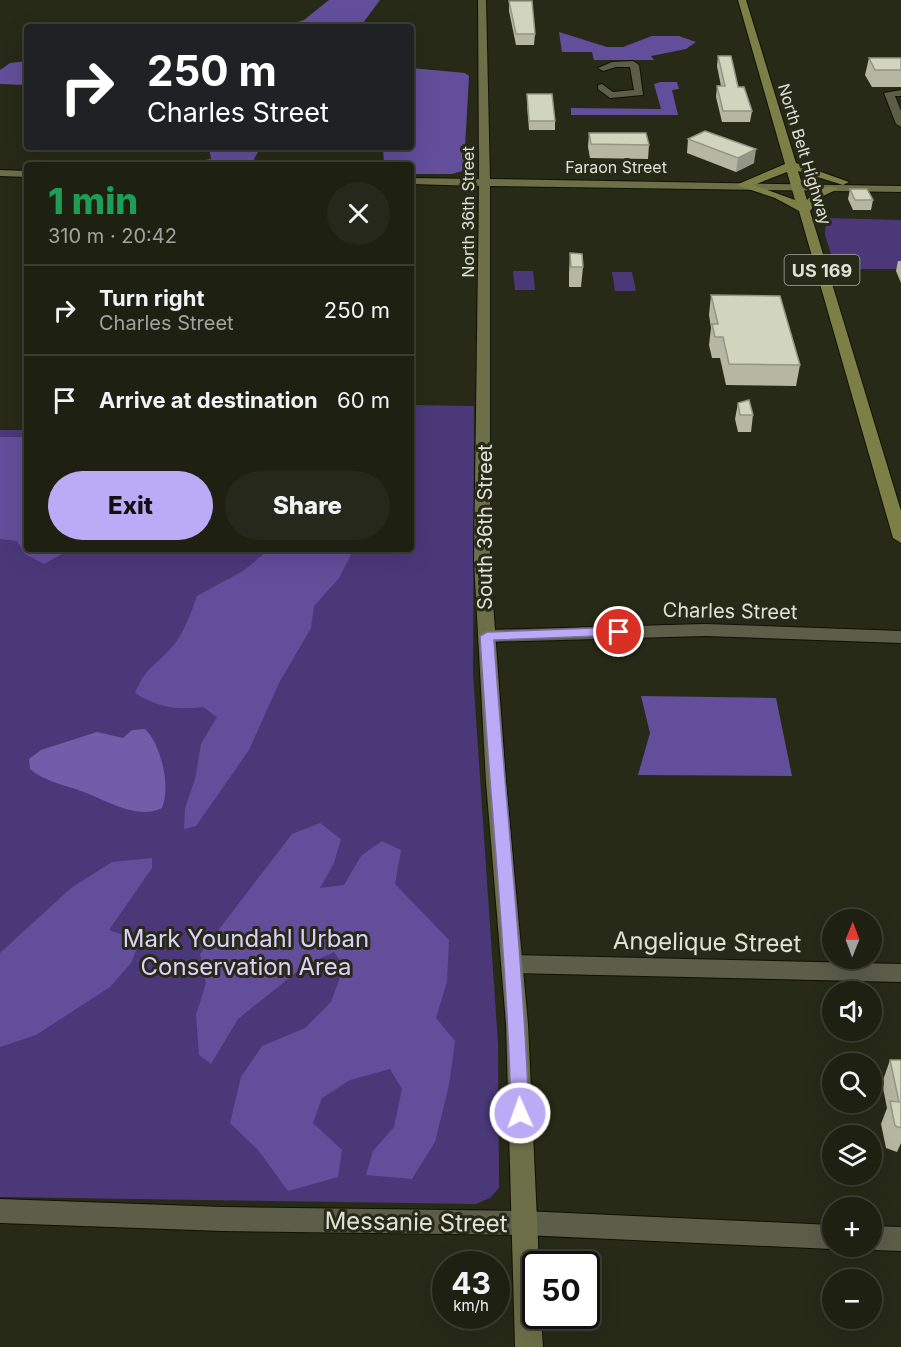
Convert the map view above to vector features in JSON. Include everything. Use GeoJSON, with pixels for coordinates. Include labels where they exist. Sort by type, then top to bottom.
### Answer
{"type":"FeatureCollection","features":[{"type":"Feature","properties":{"kind":"main road","name":"North 36th Street"},"geometry":{"type":"LineString","coordinates":[[482,0],[485,183],[484,425]]}},
{"type":"Feature","properties":{"kind":"main road","name":"North Belt Highway"},"geometry":{"type":"LineString","coordinates":[[742,0],[901,538]]}},
{"type":"Feature","properties":{"kind":"main road"},"geometry":{"type":"LineString","coordinates":[[742,185],[765,179],[792,165],[843,182]]}},
{"type":"Feature","properties":{"kind":"main road"},"geometry":{"type":"LineString","coordinates":[[0,173],[24,174]]}},
{"type":"Feature","properties":{"kind":"main road","name":"Faraon Street"},"geometry":{"type":"LineString","coordinates":[[798,186],[843,182],[901,183]]}},
{"type":"Feature","properties":{"kind":"main road","name":"Faraon Street"},"geometry":{"type":"LineString","coordinates":[[414,183],[742,185],[901,189]]}},
{"type":"Feature","properties":{"kind":"main road"},"geometry":{"type":"LineString","coordinates":[[0,184],[24,185]]}},
{"type":"Feature","properties":{"kind":"main road"},"geometry":{"type":"LineString","coordinates":[[742,185],[779,196],[805,210],[817,195],[831,189]]}},
{"type":"Feature","properties":{"kind":"main road","name":"South 36th Street"},"geometry":{"type":"LineString","coordinates":[[484,425],[482,561],[517,1024],[529,1347]]}},
{"type":"Feature","properties":{"kind":"street"},"geometry":{"type":"LineString","coordinates":[[602,87],[610,95],[639,93],[636,67],[633,64],[615,64],[603,68]]}},
{"type":"Feature","properties":{"kind":"street"},"geometry":{"type":"LineString","coordinates":[[901,93],[890,93],[901,124]]}},
{"type":"Feature","properties":{"kind":"street","name":"Charles Street"},"geometry":{"type":"LineString","coordinates":[[487,636],[705,630],[901,637]]}},
{"type":"Feature","properties":{"kind":"street","name":"Angelique Street"},"geometry":{"type":"LineString","coordinates":[[512,964],[901,973]]}},
{"type":"Feature","properties":{"kind":"street","name":"Messanie Street"},"geometry":{"type":"LineString","coordinates":[[0,1211],[223,1219],[524,1223],[822,1237]]}},
{"type":"Feature","properties":{"kind":"street"},"geometry":{"type":"LineString","coordinates":[[882,1238],[901,1239]]}},
{"type":"Feature","properties":{"kind":"green space"},"geometry":{"type":"Polygon","coordinates":[[[329,0],[380,0],[362,24],[291,24],[304,20],[329,0]]]}},
{"type":"Feature","properties":{"kind":"green space"},"geometry":{"type":"Polygon","coordinates":[[[559,32],[607,47],[623,47],[652,36],[679,36],[696,42],[686,49],[651,56],[654,60],[594,60],[592,52],[562,52],[559,32]]]}},
{"type":"Feature","properties":{"kind":"green space"},"geometry":{"type":"Polygon","coordinates":[[[24,61],[24,85],[0,84],[0,70],[10,63],[24,61]]]}},
{"type":"Feature","properties":{"kind":"green space"},"geometry":{"type":"Polygon","coordinates":[[[414,68],[465,73],[469,76],[462,171],[452,174],[414,174],[414,162],[384,162],[383,150],[414,150],[414,68]]]}},
{"type":"Feature","properties":{"kind":"green space"},"geometry":{"type":"Polygon","coordinates":[[[677,82],[679,89],[672,90],[678,115],[571,115],[571,108],[661,109],[654,84],[677,82]]]}},
{"type":"Feature","properties":{"kind":"green space"},"geometry":{"type":"Polygon","coordinates":[[[210,150],[259,150],[254,159],[256,162],[191,162],[211,159],[210,150]]]}},
{"type":"Feature","properties":{"kind":"green space"},"geometry":{"type":"Polygon","coordinates":[[[826,218],[901,220],[901,269],[836,269],[825,235],[826,218]]]}},
{"type":"Feature","properties":{"kind":"green space"},"geometry":{"type":"Polygon","coordinates":[[[513,271],[533,271],[535,290],[515,290],[513,271]]]}},
{"type":"Feature","properties":{"kind":"green space"},"geometry":{"type":"Polygon","coordinates":[[[612,272],[632,272],[636,291],[615,291],[612,272]]]}},
{"type":"Feature","properties":{"kind":"green space","name":"Mark Youndahl Urban Conservation Area"},"geometry":{"type":"Polygon","coordinates":[[[414,405],[474,406],[473,674],[498,1044],[499,1188],[490,1198],[476,1204],[0,1197],[0,430],[24,430],[24,552],[414,552],[414,405]]]}},
{"type":"Feature","properties":{"kind":"green space"},"geometry":{"type":"Polygon","coordinates":[[[0,437],[24,437],[24,552],[66,552],[44,564],[25,554],[17,541],[0,539],[0,437]]]}},
{"type":"Feature","properties":{"kind":"green space"},"geometry":{"type":"Polygon","coordinates":[[[266,552],[352,552],[339,578],[314,606],[311,628],[279,683],[249,750],[196,826],[184,829],[185,808],[195,779],[201,744],[217,717],[203,707],[168,707],[135,693],[148,671],[177,641],[187,623],[197,596],[243,571],[266,552]]]}},
{"type":"Feature","properties":{"kind":"green space"},"geometry":{"type":"Polygon","coordinates":[[[641,696],[776,698],[792,776],[638,775],[650,733],[641,696]]]}},
{"type":"Feature","properties":{"kind":"green space"},"geometry":{"type":"Polygon","coordinates":[[[320,823],[341,839],[334,863],[320,888],[344,885],[361,856],[382,841],[401,850],[395,884],[449,940],[447,982],[436,1018],[455,1041],[449,1085],[435,1142],[412,1179],[366,1175],[373,1151],[394,1127],[402,1089],[390,1069],[350,1080],[322,1098],[313,1123],[342,1150],[338,1177],[288,1191],[258,1150],[230,1123],[241,1077],[262,1046],[305,1028],[331,1002],[344,966],[334,952],[304,966],[238,1019],[211,1064],[199,1055],[196,1015],[206,983],[200,954],[292,834],[320,823]]]}},
{"type":"Feature","properties":{"kind":"green space"},"geometry":{"type":"Polygon","coordinates":[[[152,858],[152,868],[109,930],[140,941],[131,963],[110,987],[36,1035],[0,1047],[0,953],[71,888],[112,862],[152,858]]]}},
{"type":"Feature","properties":{"kind":"shaded area"},"geometry":{"type":"Polygon","coordinates":[[[145,729],[156,745],[163,766],[165,799],[162,808],[142,812],[121,807],[48,780],[30,769],[29,759],[41,750],[97,732],[123,738],[132,730],[145,729]]]}},
{"type":"Feature","properties":{"kind":"building"},"geometry":{"type":"Polygon","coordinates":[[[509,1],[532,1],[535,34],[516,34],[509,1]]]}},
{"type":"Feature","properties":{"kind":"building"},"geometry":{"type":"Polygon","coordinates":[[[718,56],[731,56],[738,87],[744,87],[752,111],[723,111],[717,86],[725,86],[718,56]]]}},
{"type":"Feature","properties":{"kind":"building"},"geometry":{"type":"Polygon","coordinates":[[[869,58],[901,58],[901,70],[875,70],[869,58]]]}},
{"type":"Feature","properties":{"kind":"building"},"geometry":{"type":"Polygon","coordinates":[[[527,94],[552,94],[555,121],[529,121],[527,94]]]}},
{"type":"Feature","properties":{"kind":"building"},"geometry":{"type":"Polygon","coordinates":[[[705,131],[756,149],[738,158],[688,139],[705,131]]]}},
{"type":"Feature","properties":{"kind":"building"},"geometry":{"type":"Polygon","coordinates":[[[589,133],[646,133],[649,145],[591,144],[589,133]]]}},
{"type":"Feature","properties":{"kind":"building"},"geometry":{"type":"Polygon","coordinates":[[[850,189],[867,189],[873,200],[855,200],[850,189]]]}},
{"type":"Feature","properties":{"kind":"building"},"geometry":{"type":"Polygon","coordinates":[[[570,253],[582,254],[583,267],[571,267],[570,253]]]}},
{"type":"Feature","properties":{"kind":"building"},"geometry":{"type":"Polygon","coordinates":[[[711,295],[780,296],[800,365],[729,364],[723,337],[715,337],[712,324],[718,324],[711,295]]]}},
{"type":"Feature","properties":{"kind":"building"},"geometry":{"type":"Polygon","coordinates":[[[749,400],[753,415],[740,415],[738,403],[749,400]]]}},
{"type":"Feature","properties":{"kind":"building"},"geometry":{"type":"Polygon","coordinates":[[[890,1060],[901,1060],[901,1128],[895,1126],[890,1101],[899,1102],[890,1060]]]}},
{"type":"Feature","properties":{"kind":"route"},"geometry":{"type":"LineString","coordinates":[[520,1113],[517,1024],[496,782],[487,636],[555,632],[619,632]]}}]}
